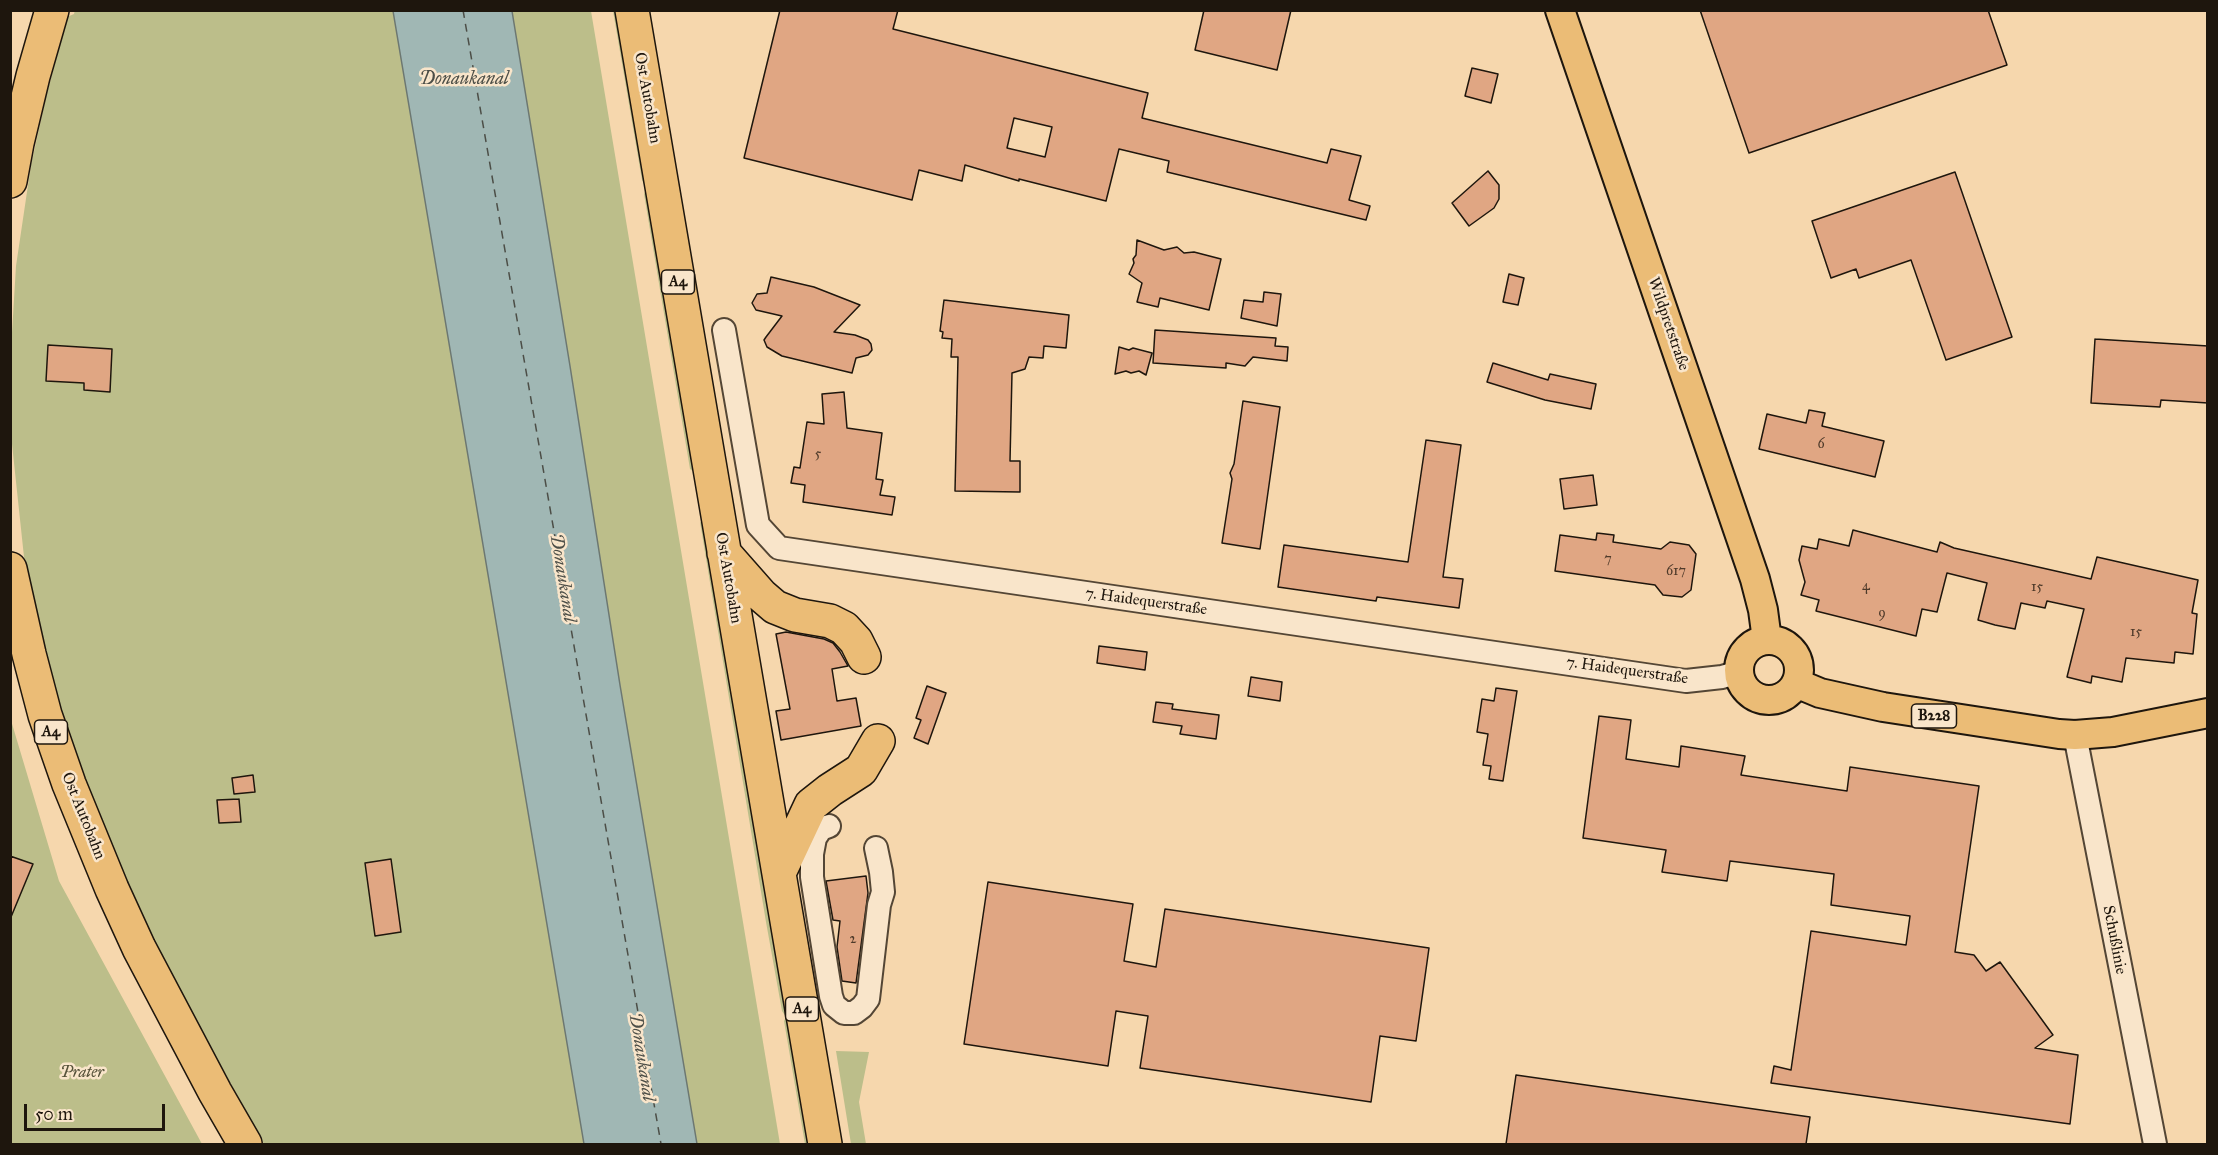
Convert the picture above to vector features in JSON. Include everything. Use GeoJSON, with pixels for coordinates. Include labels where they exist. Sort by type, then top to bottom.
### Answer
{"type":"FeatureCollection","features":[{"type":"Feature","properties":{"kind":"highway"},"geometry":{"type":"LineString","coordinates":[[10,181],[30,87],[52,10]]}},
{"type":"Feature","properties":{"kind":"highway","name":"Ost Autobahn"},"geometry":{"type":"LineString","coordinates":[[632,10],[825,1144]]}},
{"type":"Feature","properties":{"kind":"highway"},"geometry":{"type":"LineString","coordinates":[[724,554],[760,595],[775,607],[795,615],[830,621],[844,628],[856,641],[864,657]]}},
{"type":"Feature","properties":{"kind":"highway","name":"Ost Autobahn"},"geometry":{"type":"LineString","coordinates":[[10,569],[28,654],[45,715],[69,784],[112,889],[215,1092],[246,1144]]}},
{"type":"Feature","properties":{"kind":"highway"},"geometry":{"type":"LineString","coordinates":[[779,873],[811,805],[830,790],[866,782],[861,770],[878,741]]}},
{"type":"Feature","properties":{"kind":"main road","name":"Wildpretstraße"},"geometry":{"type":"LineString","coordinates":[[1560,10],[1755,579],[1763,610],[1767,640]]}},
{"type":"Feature","properties":{"kind":"main road"},"geometry":{"type":"LineString","coordinates":[[1767,640],[1777,641],[1789,648],[1796,656],[1799,666],[1796,683],[1787,694],[1777,699],[1766,700],[1748,691],[1739,672],[1740,662],[1748,648],[1757,642],[1767,640]]}},
{"type":"Feature","properties":{"kind":"main road","name":"B228"},"geometry":{"type":"LineString","coordinates":[[1796,683],[1820,693],[1884,707],[2048,733],[2075,735],[2113,732],[2208,713]]}},
{"type":"Feature","properties":{"kind":"street","name":"7. Haidequerstraße"},"geometry":{"type":"LineString","coordinates":[[724,330],[758,525],[780,548],[1686,681],[1722,677],[1739,672]]}},
{"type":"Feature","properties":{"kind":"street","name":"Schußlinie"},"geometry":{"type":"LineString","coordinates":[[2075,735],[2155,1144]]}},
{"type":"Feature","properties":{"kind":"street"},"geometry":{"type":"LineString","coordinates":[[828,826],[821,829],[815,838],[812,877],[831,996],[834,1005],[844,1012],[854,1013],[868,999],[879,905],[883,892],[876,848]]}},
{"type":"Feature","properties":{"kind":"green space"},"geometry":{"type":"Polygon","coordinates":[[[75,10],[393,11],[584,1144],[264,1144],[161,957],[102,828],[71,746],[42,643],[24,557],[12,444],[11,349],[16,266],[31,165],[46,97],[67,17],[74,14],[75,10]]]}},
{"type":"Feature","properties":{"kind":"green space"},"geometry":{"type":"Polygon","coordinates":[[[512,11],[591,11],[780,1144],[697,1144],[620,685],[512,11]]]}},
{"type":"Feature","properties":{"kind":"green space"},"geometry":{"type":"Polygon","coordinates":[[[613,11],[619,11],[694,472],[690,469],[644,194],[646,189],[642,180],[613,11]]]}},
{"type":"Feature","properties":{"kind":"green space"},"geometry":{"type":"Polygon","coordinates":[[[700,522],[703,523],[813,1144],[805,1144],[784,1021],[786,1017],[782,1011],[766,922],[700,522]]]}},
{"type":"Feature","properties":{"kind":"green space","name":"Prater"},"geometry":{"type":"Polygon","coordinates":[[[10,717],[59,881],[202,1144],[11,1144],[10,717]]]}},
{"type":"Feature","properties":{"kind":"green space"},"geometry":{"type":"Polygon","coordinates":[[[836,1051],[869,1052],[859,1102],[866,1144],[851,1144],[836,1051]]]}},
{"type":"Feature","properties":{"kind":"water","name":"Donaukanal"},"geometry":{"type":"Polygon","coordinates":[[[393,11],[512,11],[620,685],[697,1144],[584,1144],[393,11]]]}},
{"type":"Feature","properties":{"kind":"building"},"geometry":{"type":"Polygon","coordinates":[[[780,10],[898,10],[893,29],[1148,93],[1142,118],[1327,163],[1331,149],[1361,156],[1349,200],[1370,206],[1366,220],[1167,172],[1169,161],[1119,149],[1106,201],[1019,179],[1019,181],[965,165],[962,181],[919,170],[912,200],[744,158],[780,10]],[[1014,118],[1007,148],[1045,157],[1052,127],[1014,118]]]}},
{"type":"Feature","properties":{"kind":"building"},"geometry":{"type":"Polygon","coordinates":[[[1204,10],[1291,10],[1277,70],[1195,50],[1204,10]]]}},
{"type":"Feature","properties":{"kind":"building"},"geometry":{"type":"Polygon","coordinates":[[[1700,10],[1988,10],[2007,65],[1749,153],[1700,10]]]}},
{"type":"Feature","properties":{"kind":"building"},"geometry":{"type":"Polygon","coordinates":[[[1472,68],[1498,74],[1491,103],[1465,96],[1472,68]]]}},
{"type":"Feature","properties":{"kind":"building"},"geometry":{"type":"Polygon","coordinates":[[[1488,171],[1499,185],[1499,199],[1494,208],[1469,226],[1452,203],[1488,171]]]}},
{"type":"Feature","properties":{"kind":"building"},"geometry":{"type":"Polygon","coordinates":[[[1955,172],[2012,337],[1946,360],[1911,260],[1859,278],[1856,269],[1831,278],[1812,221],[1955,172]]]}},
{"type":"Feature","properties":{"kind":"building"},"geometry":{"type":"Polygon","coordinates":[[[1137,240],[1164,250],[1177,247],[1184,253],[1194,252],[1221,259],[1209,310],[1160,298],[1158,307],[1137,302],[1142,283],[1129,274],[1136,255],[1137,240]]]}},
{"type":"Feature","properties":{"kind":"building"},"geometry":{"type":"Polygon","coordinates":[[[1509,274],[1524,278],[1518,305],[1503,302],[1509,274]]]}},
{"type":"Feature","properties":{"kind":"building"},"geometry":{"type":"Polygon","coordinates":[[[771,277],[814,287],[860,305],[834,332],[855,335],[868,340],[871,344],[872,350],[868,355],[856,358],[852,373],[782,356],[767,347],[764,340],[782,316],[756,310],[752,303],[757,294],[767,293],[771,277]]]}},
{"type":"Feature","properties":{"kind":"building"},"geometry":{"type":"Polygon","coordinates":[[[1264,292],[1281,294],[1277,326],[1241,318],[1244,300],[1263,302],[1264,292]]]}},
{"type":"Feature","properties":{"kind":"building"},"geometry":{"type":"Polygon","coordinates":[[[944,300],[1069,315],[1066,348],[1044,346],[1043,358],[1029,357],[1025,369],[1012,373],[1010,461],[1020,461],[1020,492],[955,491],[958,357],[951,357],[952,339],[942,338],[943,332],[940,331],[944,300]]]}},
{"type":"Feature","properties":{"kind":"building"},"geometry":{"type":"Polygon","coordinates":[[[1155,330],[1276,338],[1275,346],[1288,347],[1287,361],[1253,357],[1245,366],[1226,363],[1226,368],[1153,363],[1155,330]]]}},
{"type":"Feature","properties":{"kind":"building"},"geometry":{"type":"Polygon","coordinates":[[[2095,339],[2208,346],[2208,403],[2161,400],[2160,407],[2091,403],[2095,339]]]}},
{"type":"Feature","properties":{"kind":"building"},"geometry":{"type":"Polygon","coordinates":[[[48,345],[112,349],[110,392],[84,390],[84,383],[46,381],[48,345]]]}},
{"type":"Feature","properties":{"kind":"building"},"geometry":{"type":"Polygon","coordinates":[[[1119,347],[1152,353],[1146,375],[1139,371],[1115,374],[1119,347]]]}},
{"type":"Feature","properties":{"kind":"building"},"geometry":{"type":"Polygon","coordinates":[[[1493,363],[1548,380],[1550,374],[1596,384],[1591,409],[1545,400],[1487,382],[1493,363]]]}},
{"type":"Feature","properties":{"kind":"building"},"geometry":{"type":"Polygon","coordinates":[[[844,392],[847,428],[882,433],[876,479],[883,480],[880,495],[895,497],[892,515],[803,502],[805,485],[791,483],[794,467],[800,468],[807,422],[824,424],[822,394],[844,392]]]}},
{"type":"Feature","properties":{"kind":"building"},"geometry":{"type":"Polygon","coordinates":[[[1243,401],[1280,407],[1260,549],[1222,543],[1232,479],[1230,473],[1234,464],[1243,401]]]}},
{"type":"Feature","properties":{"kind":"building"},"geometry":{"type":"Polygon","coordinates":[[[1809,410],[1825,413],[1822,426],[1884,441],[1875,477],[1759,449],[1767,414],[1806,423],[1809,410]]]}},
{"type":"Feature","properties":{"kind":"building"},"geometry":{"type":"Polygon","coordinates":[[[1426,440],[1461,445],[1443,577],[1463,579],[1459,608],[1377,597],[1376,601],[1278,587],[1284,545],[1408,562],[1426,440]]]}},
{"type":"Feature","properties":{"kind":"building"},"geometry":{"type":"Polygon","coordinates":[[[1593,475],[1597,505],[1564,509],[1560,479],[1593,475]]]}},
{"type":"Feature","properties":{"kind":"building"},"geometry":{"type":"Polygon","coordinates":[[[1853,530],[1937,552],[1940,542],[1954,548],[2091,579],[2097,557],[2198,580],[2192,613],[2197,614],[2193,654],[2175,652],[2174,663],[2126,658],[2122,682],[2092,676],[2091,683],[2067,677],[2084,609],[2047,601],[2045,608],[2021,603],[2015,629],[1995,625],[1978,620],[1987,583],[1947,573],[1937,612],[1922,609],[1916,636],[1816,611],[1819,600],[1801,595],[1805,582],[1799,560],[1802,546],[1817,549],[1819,539],[1849,546],[1853,530]]]}},
{"type":"Feature","properties":{"kind":"building"},"geometry":{"type":"Polygon","coordinates":[[[1597,533],[1614,535],[1613,542],[1661,549],[1670,542],[1689,545],[1696,554],[1691,590],[1682,597],[1663,595],[1655,585],[1555,571],[1560,535],[1596,540],[1597,533]]]}},
{"type":"Feature","properties":{"kind":"building"},"geometry":{"type":"Polygon","coordinates":[[[786,632],[824,639],[833,643],[848,666],[832,669],[837,701],[856,698],[861,726],[781,740],[776,711],[790,709],[776,634],[786,632]]]}},
{"type":"Feature","properties":{"kind":"building"},"geometry":{"type":"Polygon","coordinates":[[[1099,646],[1147,652],[1145,670],[1097,663],[1099,646]]]}},
{"type":"Feature","properties":{"kind":"building"},"geometry":{"type":"Polygon","coordinates":[[[1251,677],[1282,682],[1280,701],[1248,696],[1251,677]]]}},
{"type":"Feature","properties":{"kind":"building"},"geometry":{"type":"Polygon","coordinates":[[[927,686],[946,693],[928,744],[914,738],[921,720],[916,718],[927,686]]]}},
{"type":"Feature","properties":{"kind":"building"},"geometry":{"type":"Polygon","coordinates":[[[1496,688],[1517,691],[1503,781],[1489,779],[1491,766],[1483,765],[1488,734],[1477,732],[1482,699],[1494,701],[1496,688]]]}},
{"type":"Feature","properties":{"kind":"building"},"geometry":{"type":"Polygon","coordinates":[[[1156,702],[1173,704],[1172,709],[1219,715],[1216,739],[1180,734],[1182,726],[1153,722],[1156,702]]]}},
{"type":"Feature","properties":{"kind":"building"},"geometry":{"type":"Polygon","coordinates":[[[1599,716],[1631,720],[1626,759],[1679,767],[1681,746],[1745,756],[1741,775],[1847,791],[1850,767],[1979,786],[1955,952],[1974,955],[1986,971],[2000,962],[2053,1035],[2035,1048],[2078,1055],[2070,1124],[1771,1083],[1774,1066],[1791,1070],[1811,931],[1906,945],[1910,916],[1831,905],[1834,874],[1730,861],[1727,881],[1662,872],[1666,850],[1583,838],[1599,716]]]}},
{"type":"Feature","properties":{"kind":"building"},"geometry":{"type":"Polygon","coordinates":[[[253,775],[255,792],[234,794],[232,778],[253,775]]]}},
{"type":"Feature","properties":{"kind":"building"},"geometry":{"type":"Polygon","coordinates":[[[239,799],[241,822],[219,823],[217,800],[239,799]]]}},
{"type":"Feature","properties":{"kind":"building"},"geometry":{"type":"Polygon","coordinates":[[[10,856],[33,864],[11,917],[10,917],[10,856]]]}},
{"type":"Feature","properties":{"kind":"building"},"geometry":{"type":"Polygon","coordinates":[[[391,859],[401,932],[375,936],[365,863],[391,859]]]}},
{"type":"Feature","properties":{"kind":"building"},"geometry":{"type":"Polygon","coordinates":[[[866,876],[868,893],[856,983],[842,981],[837,947],[840,921],[833,920],[826,881],[866,876]]]}},
{"type":"Feature","properties":{"kind":"building"},"geometry":{"type":"Polygon","coordinates":[[[988,882],[1133,904],[1124,961],[1156,967],[1165,909],[1429,948],[1416,1041],[1380,1036],[1371,1102],[1140,1068],[1148,1016],[1116,1011],[1108,1066],[964,1044],[988,882]]]}},
{"type":"Feature","properties":{"kind":"building"},"geometry":{"type":"Polygon","coordinates":[[[1516,1075],[1810,1117],[1806,1144],[1506,1144],[1516,1075]]]}},
{"type":"Feature","properties":{"kind":"ferry route"},"geometry":{"type":"LineString","coordinates":[[463,10],[661,1144]]}}]}
